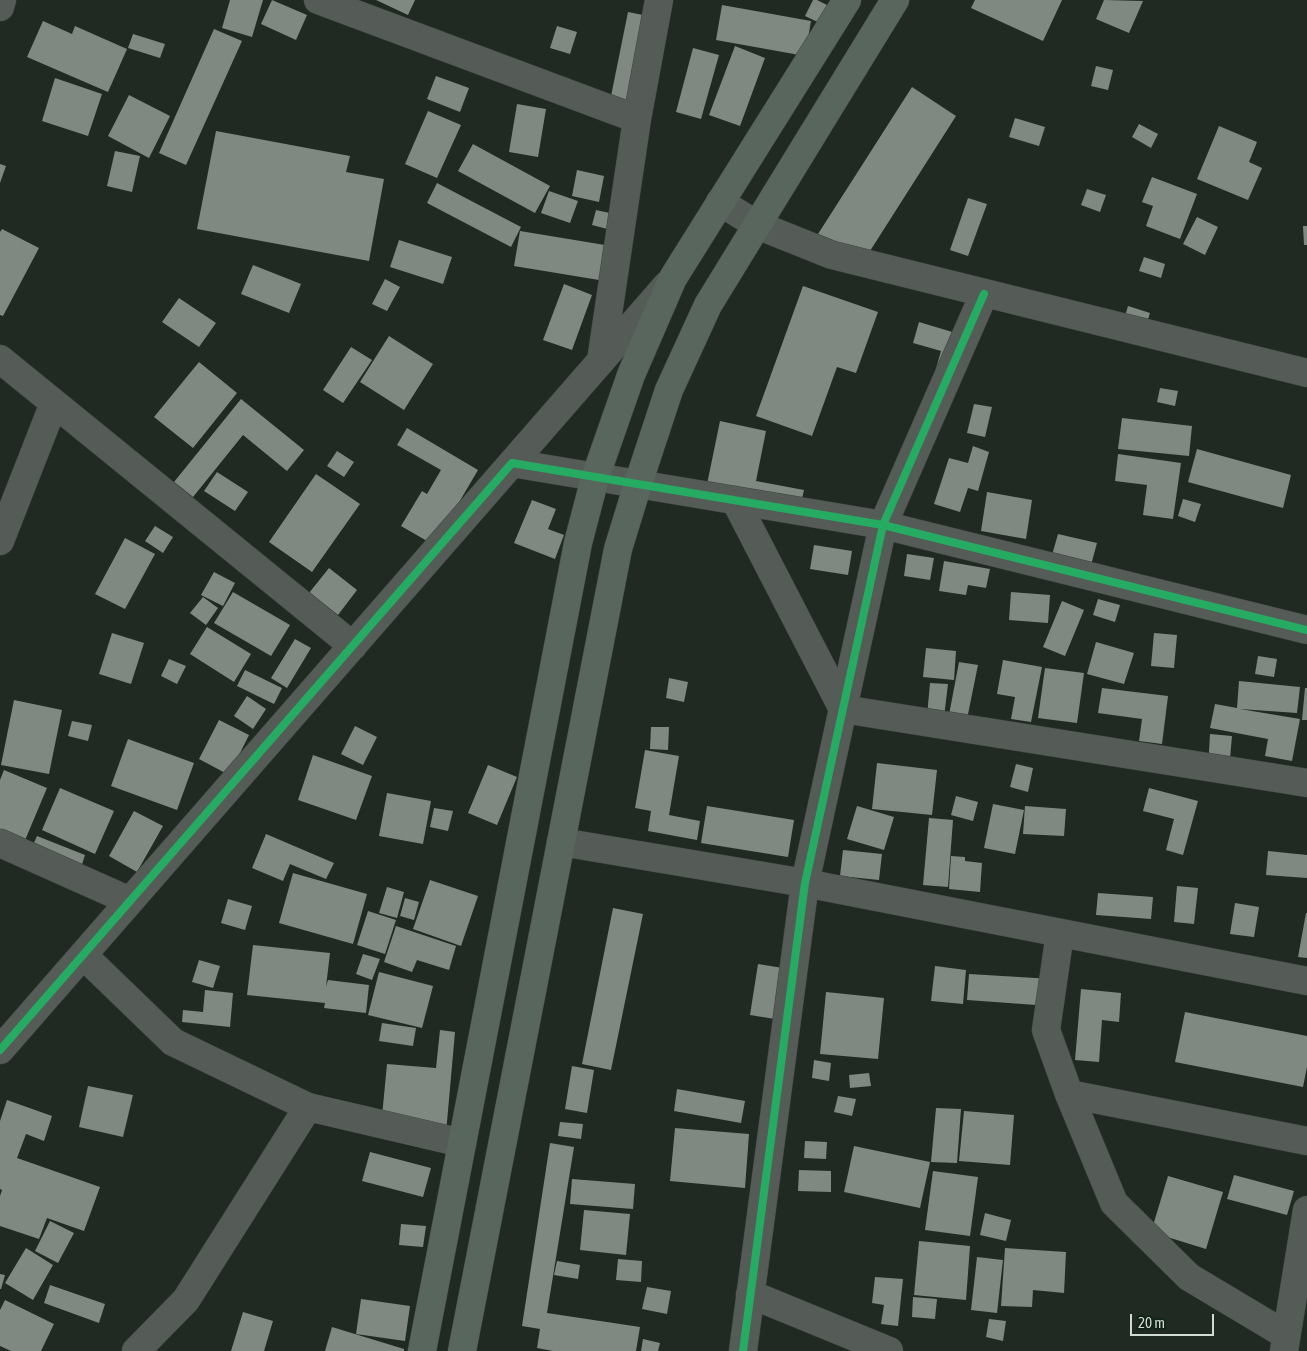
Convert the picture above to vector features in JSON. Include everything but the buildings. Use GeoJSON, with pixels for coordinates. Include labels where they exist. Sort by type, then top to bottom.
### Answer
{"type":"FeatureCollection","features":[{"type":"Feature","properties":{"kind":"main road"},"geometry":{"type":"LineString","coordinates":[[422,1351],[578,543],[595,478],[631,375],[673,278],[847,0]]}},
{"type":"Feature","properties":{"kind":"main road"},"geometry":{"type":"LineString","coordinates":[[462,1351],[618,549],[638,484],[669,390],[708,305],[895,0]]}},
{"type":"Feature","properties":{"kind":"street"},"geometry":{"type":"LineString","coordinates":[[0,7],[2,0]]}},
{"type":"Feature","properties":{"kind":"street"},"geometry":{"type":"LineString","coordinates":[[318,0],[637,119]]}},
{"type":"Feature","properties":{"kind":"street"},"geometry":{"type":"LineString","coordinates":[[601,361],[637,119],[659,0]]}},
{"type":"Feature","properties":{"kind":"street"},"geometry":{"type":"LineString","coordinates":[[720,202],[757,225],[832,255],[1307,373]]}},
{"type":"Feature","properties":{"kind":"street"},"geometry":{"type":"LineString","coordinates":[[0,1050],[673,278]]}},
{"type":"Feature","properties":{"kind":"street"},"geometry":{"type":"LineString","coordinates":[[743,1351],[805,883],[883,525],[984,294]]}},
{"type":"Feature","properties":{"kind":"street"},"geometry":{"type":"LineString","coordinates":[[0,359],[352,646]]}},
{"type":"Feature","properties":{"kind":"street"},"geometry":{"type":"LineString","coordinates":[[0,541],[54,403]]}},
{"type":"Feature","properties":{"kind":"street"},"geometry":{"type":"LineString","coordinates":[[512,463],[883,525],[1307,630]]}},
{"type":"Feature","properties":{"kind":"street"},"geometry":{"type":"LineString","coordinates":[[735,500],[843,709]]}},
{"type":"Feature","properties":{"kind":"street"},"geometry":{"type":"LineString","coordinates":[[843,709],[1307,783]]}},
{"type":"Feature","properties":{"kind":"street"},"geometry":{"type":"LineString","coordinates":[[561,842],[805,883],[1307,981]]}},
{"type":"Feature","properties":{"kind":"street"},"geometry":{"type":"LineString","coordinates":[[0,843],[130,901]]}},
{"type":"Feature","properties":{"kind":"street"},"geometry":{"type":"LineString","coordinates":[[1060,933],[1046,1030],[1069,1094],[1114,1203],[1189,1277],[1285,1343],[1307,1210]]}},
{"type":"Feature","properties":{"kind":"street"},"geometry":{"type":"LineString","coordinates":[[83,955],[173,1042],[308,1108],[462,1143]]}},
{"type":"Feature","properties":{"kind":"street"},"geometry":{"type":"LineString","coordinates":[[1069,1094],[1307,1141]]}},
{"type":"Feature","properties":{"kind":"street"},"geometry":{"type":"LineString","coordinates":[[136,1351],[186,1300],[308,1108]]}},
{"type":"Feature","properties":{"kind":"street"},"geometry":{"type":"LineString","coordinates":[[750,1294],[889,1351]]}},
{"type":"Feature","properties":{"kind":"cycle path"},"geometry":{"type":"LineString","coordinates":[[743,1351],[805,883],[883,525],[984,294]]}},
{"type":"Feature","properties":{"kind":"cycle path"},"geometry":{"type":"LineString","coordinates":[[0,1050],[512,463],[883,525],[1307,630]]}}]}
